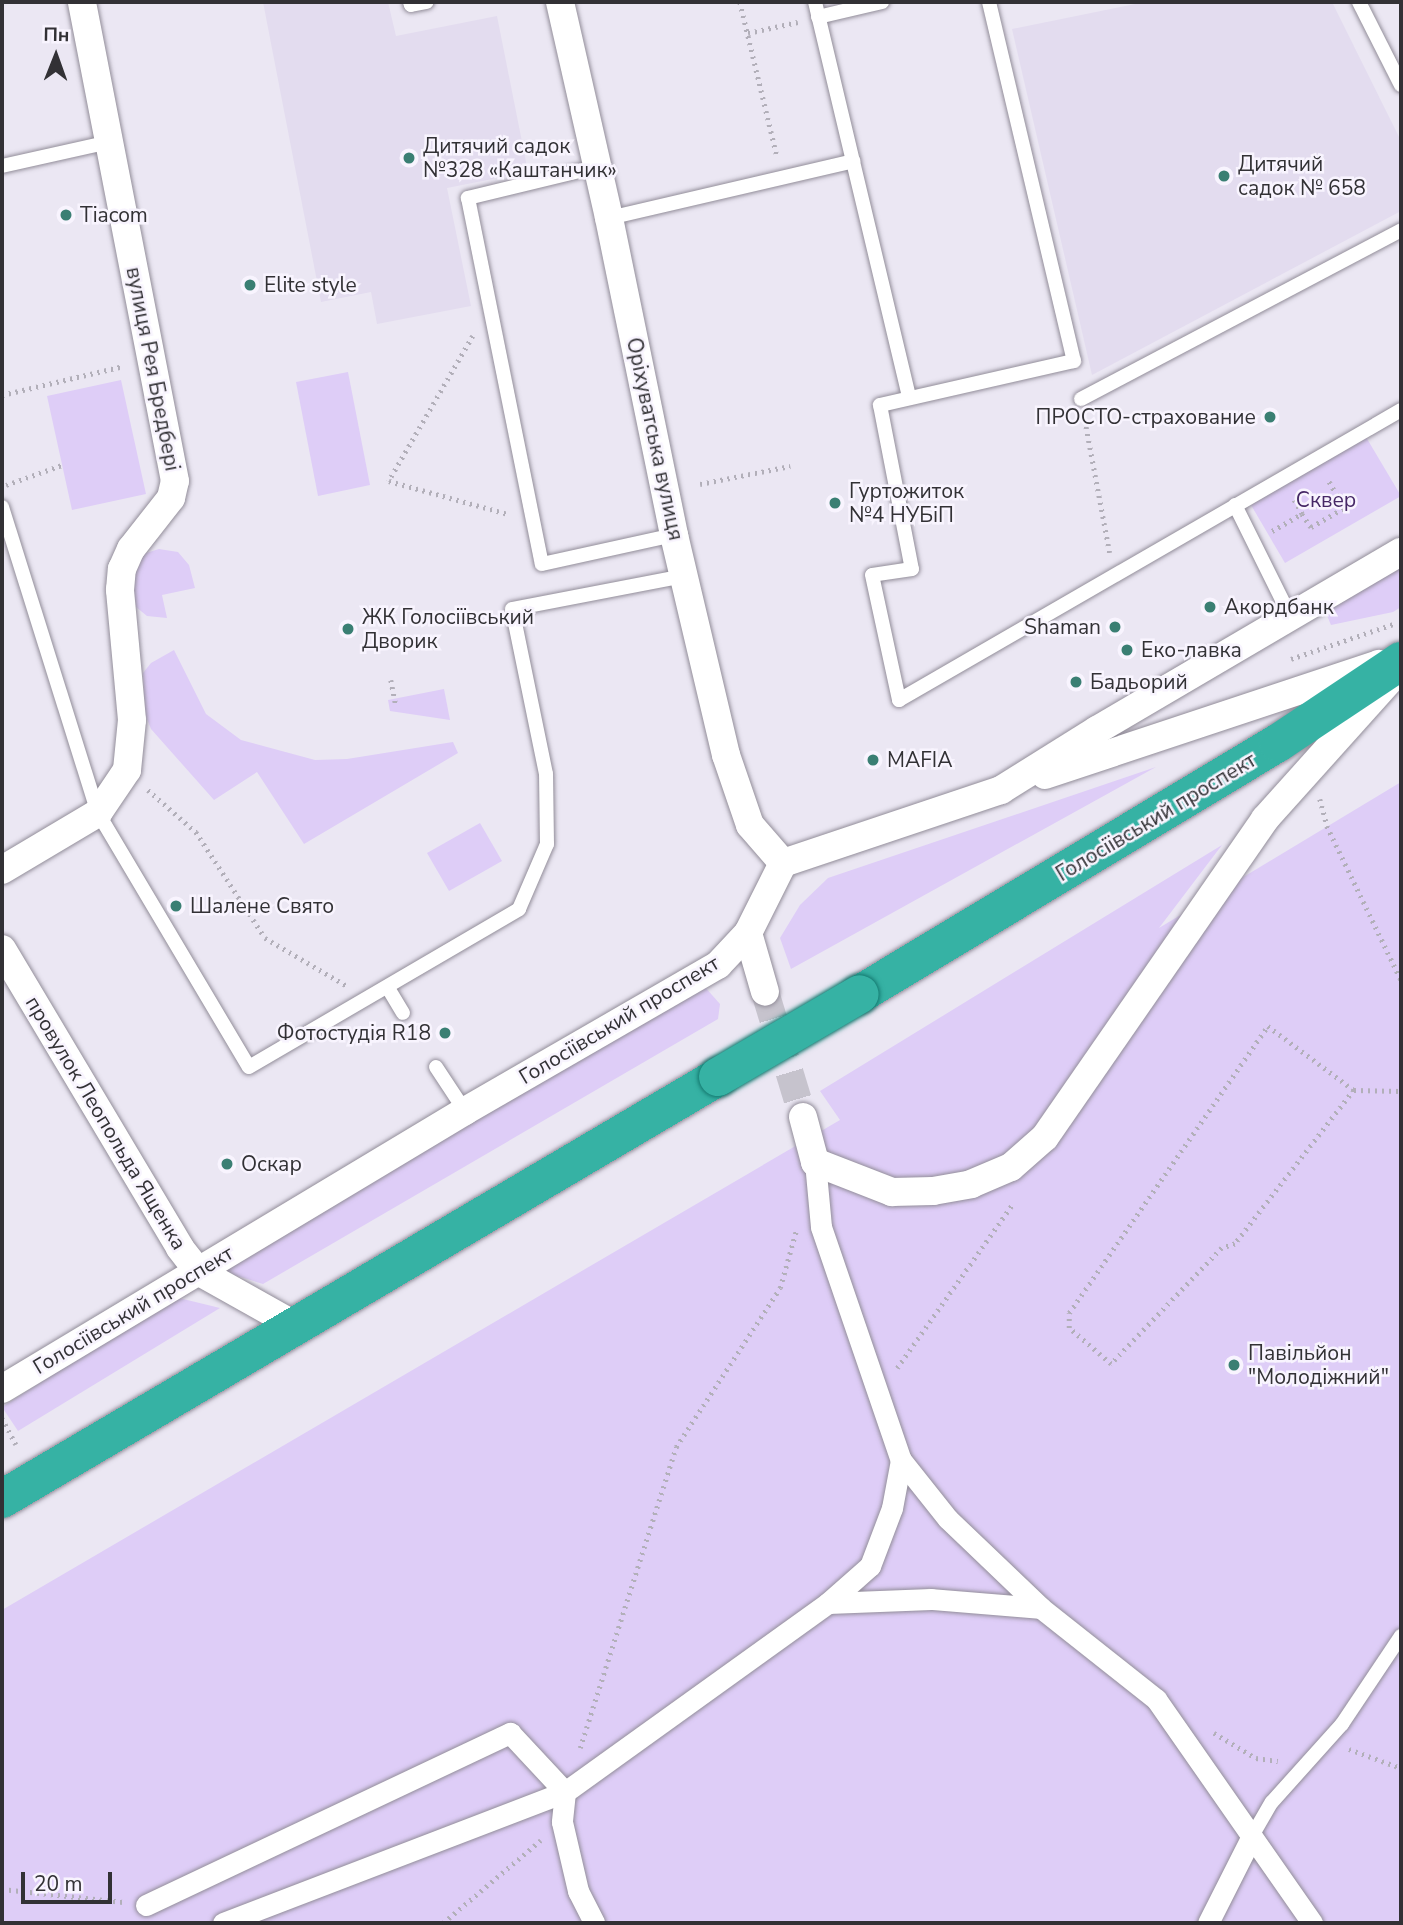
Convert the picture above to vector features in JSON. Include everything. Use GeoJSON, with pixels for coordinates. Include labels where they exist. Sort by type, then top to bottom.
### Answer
{"type":"FeatureCollection","features":[{"type":"Feature","properties":{"kind":"highway","name":"Голосіївський проспект"},"geometry":{"type":"LineString","coordinates":[[2,1499],[860,994],[1278,743],[1401,659]]}},
{"type":"Feature","properties":{"kind":"street","name":"вулиця Рея Бредбері"},"geometry":{"type":"LineString","coordinates":[[2,870],[98,813],[127,770],[132,720],[120,590],[122,569],[131,549],[171,498],[175,481],[82,2]]}},
{"type":"Feature","properties":{"kind":"street","name":"Оріхуватська вулиця"},"geometry":{"type":"LineString","coordinates":[[560,2],[596,167],[610,218],[683,576],[730,766],[750,825],[783,863]]}},
{"type":"Feature","properties":{"kind":"street"},"geometry":{"type":"LineString","coordinates":[[1001,790],[1097,730],[1401,552]]}},
{"type":"Feature","properties":{"kind":"street"},"geometry":{"type":"LineString","coordinates":[[783,863],[1401,659]]}},
{"type":"Feature","properties":{"kind":"street"},"geometry":{"type":"LineString","coordinates":[[815,1162],[892,1192],[933,1191],[971,1184],[1011,1167],[1045,1137],[1265,819],[1401,667]]}},
{"type":"Feature","properties":{"kind":"street","name":"Голосіївський проспект"},"geometry":{"type":"LineString","coordinates":[[2,1389],[466,1111],[718,965],[748,933],[783,863]]}},
{"type":"Feature","properties":{"kind":"street"},"geometry":{"type":"LineString","coordinates":[[748,933],[765,992]]}},
{"type":"Feature","properties":{"kind":"street","name":"провулок Леопольда Ященка"},"geometry":{"type":"LineString","coordinates":[[2,949],[180,1248],[198,1271],[296,1326]]}},
{"type":"Feature","properties":{"kind":"street"},"geometry":{"type":"LineString","coordinates":[[803,1117],[815,1162],[821,1227],[901,1460],[948,1520],[1041,1608],[1156,1699],[1225,1802],[1312,1923]]}},
{"type":"Feature","properties":{"kind":"street"},"geometry":{"type":"LineString","coordinates":[[223,1923],[565,1792],[828,1603],[870,1566],[892,1508],[901,1460]]}},
{"type":"Feature","properties":{"kind":"street"},"geometry":{"type":"LineString","coordinates":[[828,1603],[931,1599],[1041,1608]]}},
{"type":"Feature","properties":{"kind":"street"},"geometry":{"type":"LineString","coordinates":[[146,1905],[510,1733],[565,1792],[562,1822],[578,1891],[594,1923]]}},
{"type":"Feature","properties":{"kind":"street"},"geometry":{"type":"LineString","coordinates":[[1208,1923],[1252,1836]]}},
{"type":"Feature","properties":{"kind":"lane"},"geometry":{"type":"LineString","coordinates":[[410,2],[411,5],[426,2]]}},
{"type":"Feature","properties":{"kind":"lane"},"geometry":{"type":"LineString","coordinates":[[815,2],[909,398]]}},
{"type":"Feature","properties":{"kind":"lane"},"geometry":{"type":"LineString","coordinates":[[818,17],[882,2]]}},
{"type":"Feature","properties":{"kind":"lane"},"geometry":{"type":"LineString","coordinates":[[989,2],[1074,361],[880,405],[912,569],[872,575],[899,700],[1401,410]]}},
{"type":"Feature","properties":{"kind":"lane"},"geometry":{"type":"LineString","coordinates":[[1359,2],[1401,85]]}},
{"type":"Feature","properties":{"kind":"lane"},"geometry":{"type":"LineString","coordinates":[[2,166],[109,142]]}},
{"type":"Feature","properties":{"kind":"lane"},"geometry":{"type":"LineString","coordinates":[[610,218],[853,161]]}},
{"type":"Feature","properties":{"kind":"lane"},"geometry":{"type":"LineString","coordinates":[[596,167],[468,198],[542,564],[674,535]]}},
{"type":"Feature","properties":{"kind":"lane"},"geometry":{"type":"LineString","coordinates":[[1081,398],[1401,230]]}},
{"type":"Feature","properties":{"kind":"lane"},"geometry":{"type":"LineString","coordinates":[[1235,505],[1291,618]]}},
{"type":"Feature","properties":{"kind":"lane"},"geometry":{"type":"LineString","coordinates":[[2,506],[98,813],[249,1067],[519,909],[547,844],[545,774],[512,609],[683,576]]}},
{"type":"Feature","properties":{"kind":"lane"},"geometry":{"type":"LineString","coordinates":[[388,988],[403,1013]]}},
{"type":"Feature","properties":{"kind":"lane"},"geometry":{"type":"LineString","coordinates":[[436,1068],[466,1111]]}},
{"type":"Feature","properties":{"kind":"lane"},"geometry":{"type":"LineString","coordinates":[[1252,1836],[1272,1802],[1342,1724],[1401,1636]]}},
{"type":"Feature","properties":{"kind":"path"},"geometry":{"type":"LineString","coordinates":[[740,2],[782,178]]}},
{"type":"Feature","properties":{"kind":"path"},"geometry":{"type":"LineString","coordinates":[[748,33],[818,17]]}},
{"type":"Feature","properties":{"kind":"path"},"geometry":{"type":"LineString","coordinates":[[490,306],[388,481],[533,520]]}},
{"type":"Feature","properties":{"kind":"path"},"geometry":{"type":"LineString","coordinates":[[2,395],[151,360]]}},
{"type":"Feature","properties":{"kind":"path"},"geometry":{"type":"LineString","coordinates":[[1081,398],[1114,576]]}},
{"type":"Feature","properties":{"kind":"path"},"geometry":{"type":"LineString","coordinates":[[2,486],[62,464]]}},
{"type":"Feature","properties":{"kind":"path"},"geometry":{"type":"LineString","coordinates":[[700,484],[790,466]]}},
{"type":"Feature","properties":{"kind":"path"},"geometry":{"type":"LineString","coordinates":[[1304,490],[1292,497],[1311,527],[1344,508],[1327,477],[1315,484]]}},
{"type":"Feature","properties":{"kind":"path"},"geometry":{"type":"LineString","coordinates":[[1253,542],[1302,514]]}},
{"type":"Feature","properties":{"kind":"path"},"geometry":{"type":"LineString","coordinates":[[391,680],[396,705]]}},
{"type":"Feature","properties":{"kind":"path"},"geometry":{"type":"LineString","coordinates":[[127,770],[196,832],[265,938],[369,998]]}},
{"type":"Feature","properties":{"kind":"path"},"geometry":{"type":"LineString","coordinates":[[1319,795],[1327,826],[1401,981]]}},
{"type":"Feature","properties":{"kind":"path"},"geometry":{"type":"LineString","coordinates":[[1354,1090],[1235,1244],[1222,1248],[1111,1364],[1069,1328],[1069,1312],[1268,1026],[1354,1090],[1401,1091]]}},
{"type":"Feature","properties":{"kind":"path"},"geometry":{"type":"LineString","coordinates":[[878,1394],[1012,1205]]}},
{"type":"Feature","properties":{"kind":"path"},"geometry":{"type":"LineString","coordinates":[[565,1792],[676,1447],[780,1288],[797,1225]]}},
{"type":"Feature","properties":{"kind":"path"},"geometry":{"type":"LineString","coordinates":[[2,1418],[16,1444]]}},
{"type":"Feature","properties":{"kind":"path"},"geometry":{"type":"LineString","coordinates":[[1211,1732],[1256,1758],[1304,1764]]}},
{"type":"Feature","properties":{"kind":"path"},"geometry":{"type":"LineString","coordinates":[[1325,1740],[1401,1768]]}},
{"type":"Feature","properties":{"kind":"path"},"geometry":{"type":"LineString","coordinates":[[443,1923],[562,1822]]}},
{"type":"Feature","properties":{"kind":"path"},"geometry":{"type":"LineString","coordinates":[[2,1889],[146,1905]]}},
{"type":"Feature","properties":{"kind":"shaded area","name":"Дитячий садок №328 «Каштанчик»"},"geometry":{"type":"Polygon","coordinates":[[[263,2],[388,2],[396,36],[497,16],[528,172],[447,188],[471,306],[377,324],[371,292],[321,302],[263,2]]]}},
{"type":"Feature","properties":{"kind":"shaded area","name":"Дитячий садок № 658"},"geometry":{"type":"Polygon","coordinates":[[[1145,2],[1332,2],[1401,141],[1401,211],[1092,375],[1012,29],[1145,2]]]}},
{"type":"Feature","properties":{"kind":"green space"},"geometry":{"type":"Polygon","coordinates":[[[348,372],[370,485],[318,496],[296,382],[348,372]]]}},
{"type":"Feature","properties":{"kind":"green space"},"geometry":{"type":"Polygon","coordinates":[[[121,380],[146,494],[72,510],[47,396],[121,380]]]}},
{"type":"Feature","properties":{"kind":"green space","name":"Сквер"},"geometry":{"type":"Polygon","coordinates":[[[1366,437],[1401,496],[1285,563],[1251,505],[1366,437]]]}},
{"type":"Feature","properties":{"kind":"green space"},"geometry":{"type":"Polygon","coordinates":[[[159,549],[178,552],[189,565],[195,588],[162,595],[167,618],[147,616],[136,607],[133,589],[134,571],[143,554],[159,549]]]}},
{"type":"Feature","properties":{"kind":"green space"},"geometry":{"type":"Polygon","coordinates":[[[1401,566],[1401,607],[1393,612],[1331,625],[1325,611],[1401,566]]]}},
{"type":"Feature","properties":{"kind":"green space"},"geometry":{"type":"Polygon","coordinates":[[[174,650],[206,714],[241,740],[315,760],[347,759],[453,742],[458,753],[304,844],[257,772],[214,800],[151,729],[145,714],[143,673],[151,663],[174,650]]]}},
{"type":"Feature","properties":{"kind":"green space"},"geometry":{"type":"Polygon","coordinates":[[[444,689],[450,720],[390,711],[388,700],[444,689]]]}},
{"type":"Feature","properties":{"kind":"green space"},"geometry":{"type":"Polygon","coordinates":[[[1156,767],[791,969],[780,938],[800,905],[828,878],[1156,767]]]}},
{"type":"Feature","properties":{"kind":"green space"},"geometry":{"type":"Polygon","coordinates":[[[1401,782],[1401,1923],[2,1923],[2,1610],[840,1120],[820,1091],[1222,845],[1159,928],[1401,782]]]}},
{"type":"Feature","properties":{"kind":"green space"},"geometry":{"type":"Polygon","coordinates":[[[480,823],[502,861],[449,891],[427,853],[480,823]]]}},
{"type":"Feature","properties":{"kind":"green space"},"geometry":{"type":"Polygon","coordinates":[[[704,986],[720,1004],[718,1019],[263,1284],[221,1271],[704,986]]]}},
{"type":"Feature","properties":{"kind":"green space"},"geometry":{"type":"Polygon","coordinates":[[[175,1297],[220,1308],[18,1431],[2,1407],[175,1297]]]}},
{"type":"Feature","properties":{"kind":"tunnel"},"geometry":{"type":"LineString","coordinates":[[765,992],[803,1117]]}},
{"type":"Feature","properties":{"kind":"place","name":"Дитячий садок №328 «Каштанчик»"},"geometry":{"type":"Point","coordinates":[409,158]}},
{"type":"Feature","properties":{"kind":"place","name":"Дитячий садок № 658"},"geometry":{"type":"Point","coordinates":[1224,176]}},
{"type":"Feature","properties":{"kind":"place","name":"Tiacom"},"geometry":{"type":"Point","coordinates":[66,215]}},
{"type":"Feature","properties":{"kind":"place","name":"Elite style"},"geometry":{"type":"Point","coordinates":[250,285]}},
{"type":"Feature","properties":{"kind":"place","name":"ПРОСТО-страхование"},"geometry":{"type":"Point","coordinates":[1270,417]}},
{"type":"Feature","properties":{"kind":"place","name":"Гуртожиток №4 НУБіП"},"geometry":{"type":"Point","coordinates":[835,503]}},
{"type":"Feature","properties":{"kind":"place","name":"Акордбанк"},"geometry":{"type":"Point","coordinates":[1210,607]}},
{"type":"Feature","properties":{"kind":"place","name":"Shaman"},"geometry":{"type":"Point","coordinates":[1115,627]}},
{"type":"Feature","properties":{"kind":"place","name":"ЖК Голосіївський Дворик"},"geometry":{"type":"Point","coordinates":[348,629]}},
{"type":"Feature","properties":{"kind":"place","name":"Еко-лавка"},"geometry":{"type":"Point","coordinates":[1127,650]}},
{"type":"Feature","properties":{"kind":"place","name":"Бадьорий"},"geometry":{"type":"Point","coordinates":[1076,682]}},
{"type":"Feature","properties":{"kind":"place","name":"MAFIA"},"geometry":{"type":"Point","coordinates":[873,760]}},
{"type":"Feature","properties":{"kind":"place","name":"Шалене Свято"},"geometry":{"type":"Point","coordinates":[176,906]}},
{"type":"Feature","properties":{"kind":"place","name":"Фотостудія R18"},"geometry":{"type":"Point","coordinates":[445,1033]}},
{"type":"Feature","properties":{"kind":"place","name":"Оскар"},"geometry":{"type":"Point","coordinates":[227,1164]}},
{"type":"Feature","properties":{"kind":"place","name":"Павільйон \"Молодіжний\""},"geometry":{"type":"Point","coordinates":[1234,1365]}}]}
